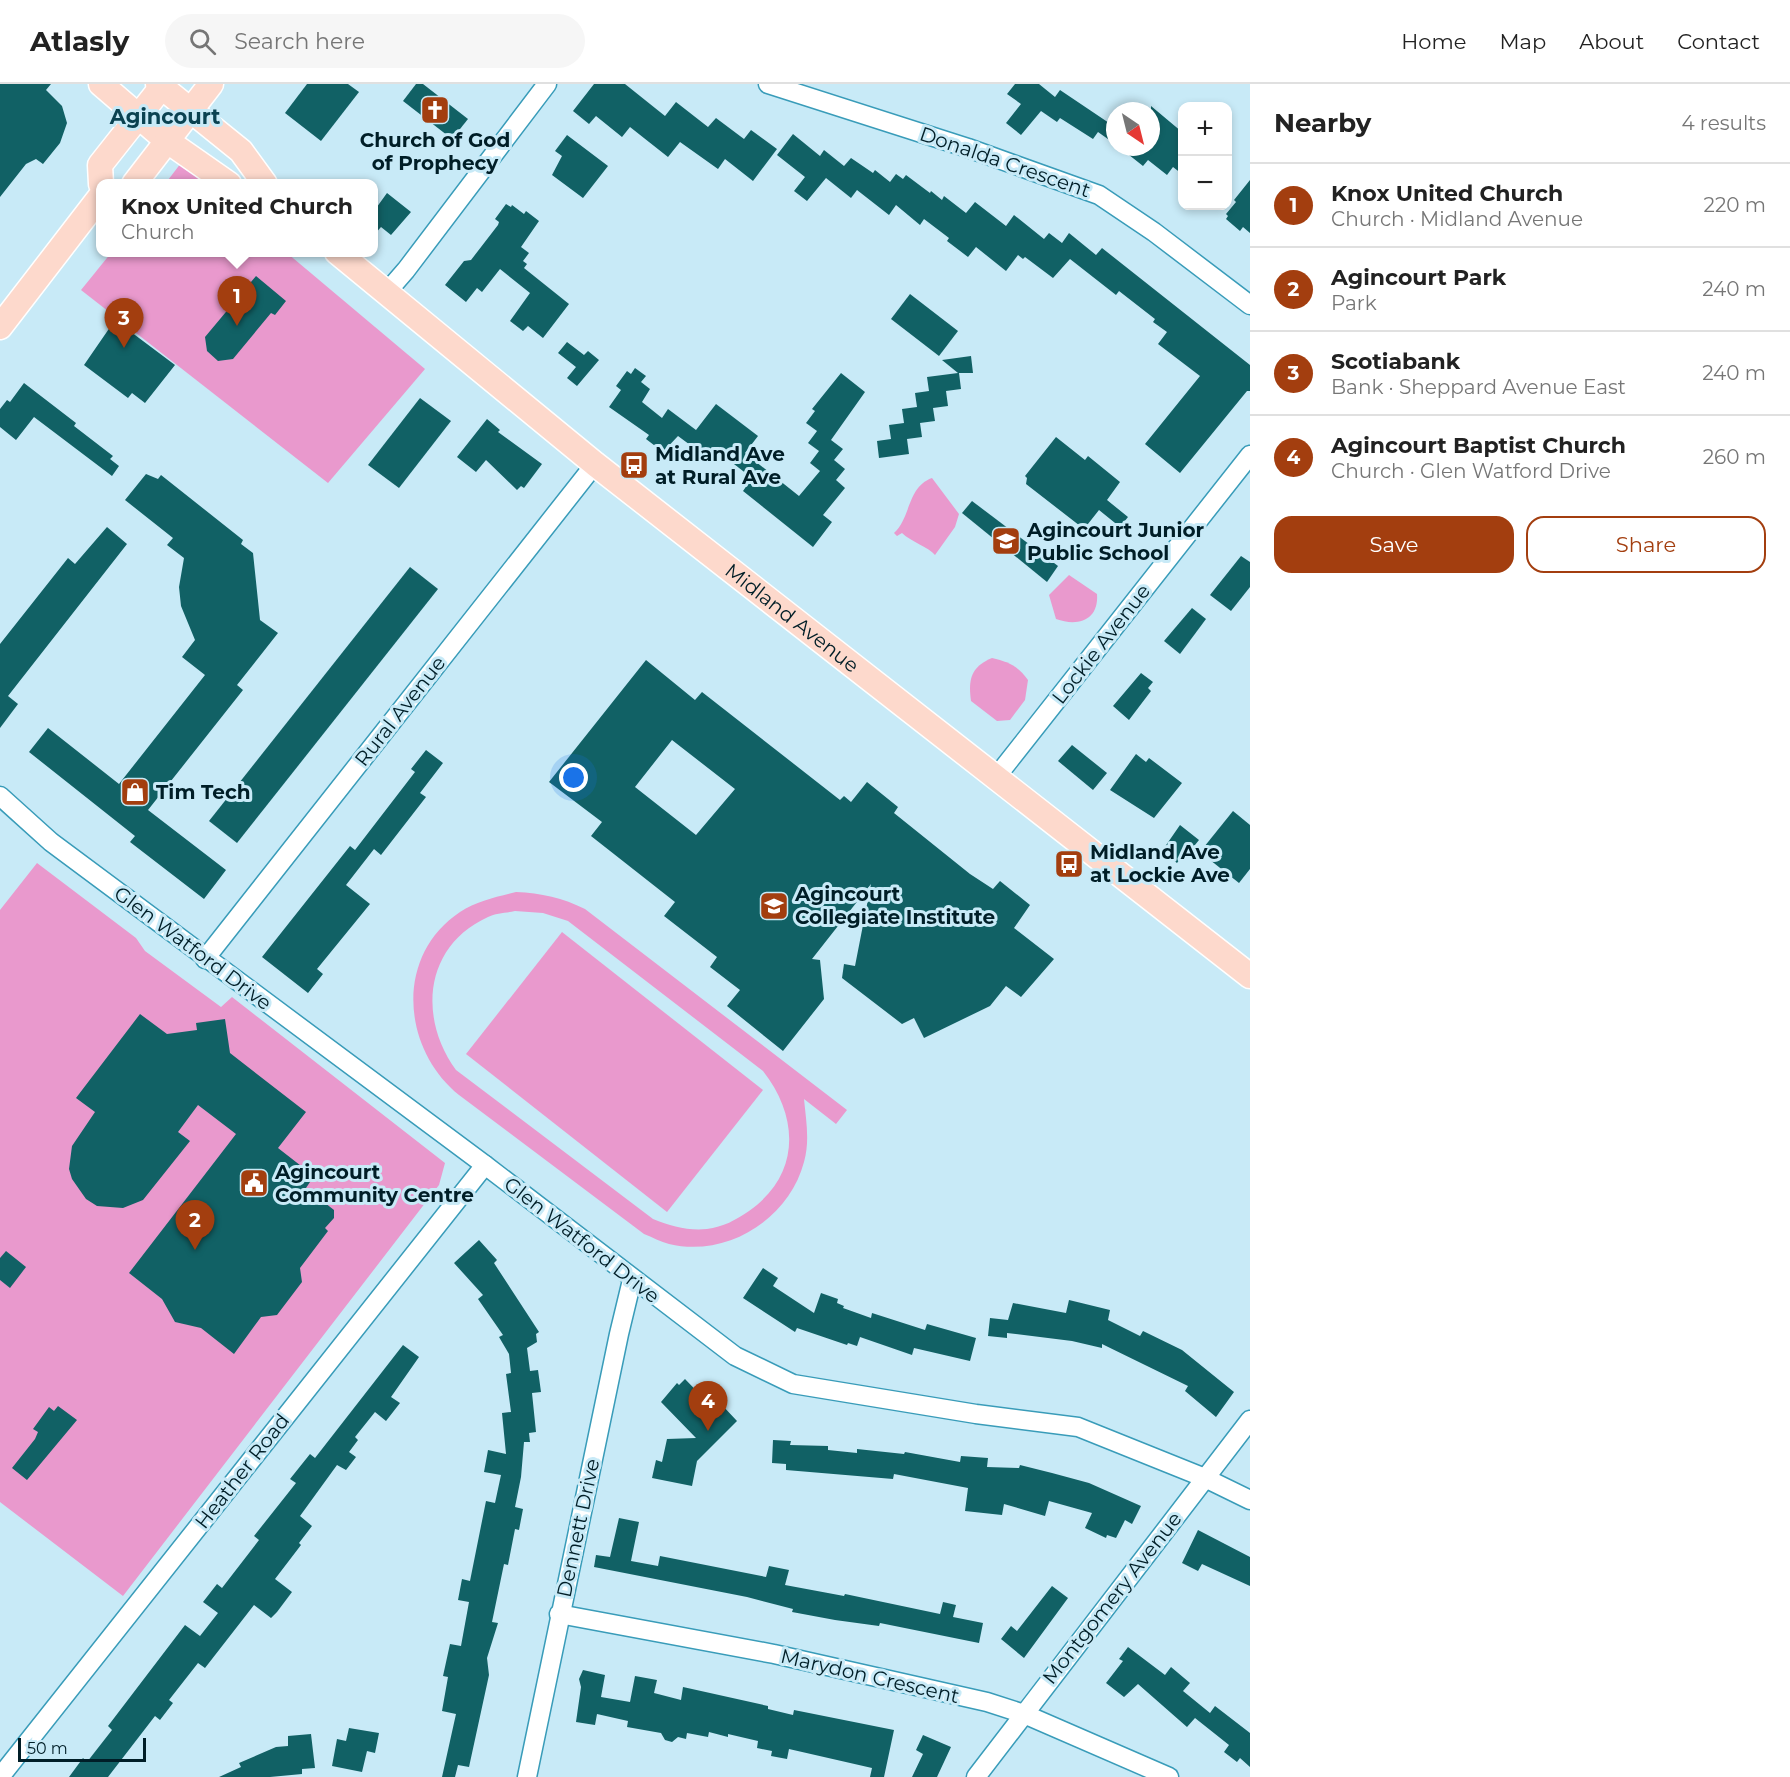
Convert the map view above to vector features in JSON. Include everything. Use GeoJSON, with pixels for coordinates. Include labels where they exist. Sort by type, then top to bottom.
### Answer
{"type":"FeatureCollection","features":[{"type":"Feature","properties":{"kind":"main road"},"geometry":{"type":"LineString","coordinates":[[101,84],[166,140],[223,179]]}},
{"type":"Feature","properties":{"kind":"main road"},"geometry":{"type":"LineString","coordinates":[[137,179],[211,84]]}},
{"type":"Feature","properties":{"kind":"main road"},"geometry":{"type":"LineString","coordinates":[[101,179],[100,165],[161,85],[241,151],[262,179]]}},
{"type":"Feature","properties":{"kind":"main road"},"geometry":{"type":"LineString","coordinates":[[0,327],[96,202]]}},
{"type":"Feature","properties":{"kind":"main road","name":"Midland Avenue"},"geometry":{"type":"LineString","coordinates":[[343,257],[595,464],[1250,976]]}},
{"type":"Feature","properties":{"kind":"street"},"geometry":{"type":"LineString","coordinates":[[386,293],[406,270],[547,84]]}},
{"type":"Feature","properties":{"kind":"street","name":"Donalda Crescent"},"geometry":{"type":"LineString","coordinates":[[768,84],[805,89],[1099,195],[1155,232],[1250,305]]}},
{"type":"Feature","properties":{"kind":"street","name":"Lockie Avenue"},"geometry":{"type":"LineString","coordinates":[[997,776],[1250,455]]}},
{"type":"Feature","properties":{"kind":"street","name":"Rural Avenue"},"geometry":{"type":"LineString","coordinates":[[206,959],[595,464]]}},
{"type":"Feature","properties":{"kind":"street","name":"Glen Watford Drive"},"geometry":{"type":"LineString","coordinates":[[0,796],[51,842],[485,1165],[735,1356],[793,1384],[976,1414],[1078,1427],[1205,1478],[1250,1500]]}},
{"type":"Feature","properties":{"kind":"street","name":"Heather Road"},"geometry":{"type":"LineString","coordinates":[[0,1777],[485,1165]]}},
{"type":"Feature","properties":{"kind":"street","name":"Dennett Drive"},"geometry":{"type":"LineString","coordinates":[[527,1777],[559,1614],[633,1280]]}},
{"type":"Feature","properties":{"kind":"street","name":"Montgomery Avenue"},"geometry":{"type":"LineString","coordinates":[[976,1777],[1250,1420]]}},
{"type":"Feature","properties":{"kind":"street","name":"Marydon Crescent"},"geometry":{"type":"LineString","coordinates":[[559,1614],[774,1654],[987,1702],[1024,1714],[1169,1777]]}},
{"type":"Feature","properties":{"kind":"shaded area"},"geometry":{"type":"Polygon","coordinates":[[[181,163],[200,179],[169,179],[181,163]]]}},
{"type":"Feature","properties":{"kind":"shaded area"},"geometry":{"type":"Polygon","coordinates":[[[108,257],[292,257],[425,369],[328,483],[81,290],[108,257]]]}},
{"type":"Feature","properties":{"kind":"shaded area"},"geometry":{"type":"Polygon","coordinates":[[[932,478],[959,514],[955,527],[935,555],[902,533],[897,536],[894,533],[904,519],[913,495],[924,482],[932,478]]]}},
{"type":"Feature","properties":{"kind":"shaded area"},"geometry":{"type":"Polygon","coordinates":[[[1069,575],[1097,594],[1095,610],[1086,619],[1072,622],[1056,619],[1049,595],[1069,575]]]}},
{"type":"Feature","properties":{"kind":"shaded area"},"geometry":{"type":"Polygon","coordinates":[[[992,658],[1013,665],[1028,680],[1025,700],[1010,720],[997,721],[971,701],[972,675],[979,665],[992,658]]]}},
{"type":"Feature","properties":{"kind":"shaded area"},"geometry":{"type":"Polygon","coordinates":[[[37,863],[136,938],[145,951],[221,1007],[232,997],[445,1163],[439,1185],[123,1596],[0,1502],[0,910],[37,863]]]}},
{"type":"Feature","properties":{"kind":"shaded area"},"geometry":{"type":"Polygon","coordinates":[[[516,892],[560,899],[585,909],[847,1110],[836,1124],[804,1099],[807,1138],[804,1162],[785,1201],[753,1230],[712,1245],[691,1247],[669,1244],[644,1234],[459,1095],[440,1076],[426,1053],[417,1028],[413,1003],[416,977],[424,953],[439,931],[466,908],[516,892]],[[515,911],[488,917],[467,930],[451,946],[440,964],[434,985],[433,1006],[436,1028],[444,1050],[456,1070],[653,1219],[680,1227],[707,1229],[729,1223],[749,1211],[766,1197],[778,1181],[786,1163],[789,1145],[784,1108],[763,1071],[568,921],[543,913],[515,911]]]}},
{"type":"Feature","properties":{"kind":"shaded area"},"geometry":{"type":"Polygon","coordinates":[[[562,932],[763,1090],[667,1212],[466,1054],[562,932]]]}},
{"type":"Feature","properties":{"kind":"building"},"geometry":{"type":"Polygon","coordinates":[[[0,84],[51,84],[46,90],[62,106],[67,123],[60,143],[43,164],[36,159],[26,164],[0,197],[0,84]]]}},
{"type":"Feature","properties":{"kind":"building"},"geometry":{"type":"Polygon","coordinates":[[[307,84],[348,84],[359,92],[321,141],[285,113],[307,84]]]}},
{"type":"Feature","properties":{"kind":"building","name":"Church of God of Prophecy"},"geometry":{"type":"Polygon","coordinates":[[[416,84],[423,84],[468,119],[452,139],[403,101],[416,84]]]}},
{"type":"Feature","properties":{"kind":"building"},"geometry":{"type":"Polygon","coordinates":[[[594,84],[625,84],[665,116],[676,102],[708,127],[716,118],[744,139],[751,130],[777,149],[753,181],[725,159],[718,169],[680,142],[668,157],[630,127],[622,137],[596,116],[589,124],[573,111],[594,84]]]}},
{"type":"Feature","properties":{"kind":"building"},"geometry":{"type":"Polygon","coordinates":[[[1015,84],[1039,84],[1055,97],[1060,90],[1106,121],[1106,138],[1098,132],[1093,139],[1060,118],[1057,122],[1041,111],[1021,135],[1006,123],[1021,104],[1007,94],[1015,84]]]}},
{"type":"Feature","properties":{"kind":"building"},"geometry":{"type":"Polygon","coordinates":[[[1160,114],[1178,129],[1178,171],[1173,167],[1167,175],[1148,160],[1143,166],[1130,156],[1160,156],[1160,114]]]}},
{"type":"Feature","properties":{"kind":"building"},"geometry":{"type":"Polygon","coordinates":[[[793,134],[820,156],[824,150],[844,166],[851,158],[873,173],[875,170],[890,182],[896,174],[903,179],[906,175],[942,200],[944,196],[966,213],[975,202],[1006,226],[1014,215],[1044,239],[1049,233],[1062,243],[1069,233],[1096,255],[1102,248],[1250,365],[1250,391],[1247,391],[1180,473],[1145,444],[1200,376],[1158,344],[1167,332],[1153,322],[1155,319],[1119,291],[1116,295],[1070,259],[1053,278],[1025,257],[1023,259],[1018,255],[1006,271],[976,247],[968,257],[947,241],[949,238],[924,219],[920,225],[896,205],[889,215],[857,190],[851,198],[826,178],[807,201],[794,191],[805,177],[777,155],[793,134]]]}},
{"type":"Feature","properties":{"kind":"building"},"geometry":{"type":"Polygon","coordinates":[[[567,135],[608,166],[583,198],[552,175],[562,156],[555,151],[567,135]]]}},
{"type":"Feature","properties":{"kind":"building"},"geometry":{"type":"Polygon","coordinates":[[[1250,180],[1250,233],[1243,227],[1240,231],[1226,219],[1228,216],[1226,214],[1232,210],[1236,202],[1234,200],[1250,180]]]}},
{"type":"Feature","properties":{"kind":"building"},"geometry":{"type":"Polygon","coordinates":[[[387,193],[411,212],[391,235],[381,227],[378,230],[378,205],[387,193]]]}},
{"type":"Feature","properties":{"kind":"building"},"geometry":{"type":"Polygon","coordinates":[[[506,204],[511,207],[512,205],[524,214],[526,211],[539,221],[521,247],[529,253],[523,261],[527,264],[524,268],[569,304],[543,338],[528,326],[523,331],[510,321],[530,293],[500,269],[482,292],[477,288],[466,302],[445,285],[464,261],[471,260],[498,225],[499,222],[495,219],[506,204]]]}},
{"type":"Feature","properties":{"kind":"building"},"geometry":{"type":"Polygon","coordinates":[[[256,276],[286,301],[275,315],[271,313],[233,359],[218,361],[207,351],[205,337],[256,276]]]}},
{"type":"Feature","properties":{"kind":"building"},"geometry":{"type":"Polygon","coordinates":[[[910,294],[958,331],[939,356],[891,319],[910,294]]]}},
{"type":"Feature","properties":{"kind":"building"},"geometry":{"type":"Polygon","coordinates":[[[115,320],[175,365],[145,403],[132,393],[128,398],[84,365],[115,320]]]}},
{"type":"Feature","properties":{"kind":"building"},"geometry":{"type":"Polygon","coordinates":[[[567,342],[584,355],[588,351],[599,360],[577,386],[567,378],[576,367],[558,353],[567,342]]]}},
{"type":"Feature","properties":{"kind":"building"},"geometry":{"type":"Polygon","coordinates":[[[971,356],[973,373],[959,373],[961,389],[946,391],[948,406],[933,408],[935,421],[920,423],[922,437],[907,439],[909,454],[879,458],[877,441],[891,439],[889,425],[904,423],[902,409],[917,407],[915,393],[929,391],[927,377],[958,373],[942,360],[971,356]]]}},
{"type":"Feature","properties":{"kind":"building"},"geometry":{"type":"Polygon","coordinates":[[[635,368],[646,376],[641,382],[650,389],[642,402],[662,418],[668,409],[696,430],[716,404],[758,436],[745,453],[799,496],[820,471],[810,463],[819,451],[808,443],[817,431],[806,423],[815,411],[812,409],[841,373],[865,392],[831,440],[843,449],[834,460],[845,469],[836,480],[845,488],[823,515],[832,522],[813,547],[743,491],[752,478],[712,447],[705,456],[678,436],[663,452],[646,439],[649,435],[609,407],[621,390],[616,386],[627,371],[631,374],[635,368]]]}},
{"type":"Feature","properties":{"kind":"building"},"geometry":{"type":"Polygon","coordinates":[[[24,383],[76,423],[74,426],[113,456],[110,459],[119,466],[112,476],[34,417],[16,440],[0,427],[0,409],[7,400],[10,402],[24,383]]]}},
{"type":"Feature","properties":{"kind":"building"},"geometry":{"type":"Polygon","coordinates":[[[420,398],[451,421],[399,488],[368,465],[420,398]]]}},
{"type":"Feature","properties":{"kind":"building"},"geometry":{"type":"Polygon","coordinates":[[[487,419],[500,430],[498,432],[542,464],[524,488],[521,486],[517,490],[486,460],[476,472],[457,457],[487,419]]]}},
{"type":"Feature","properties":{"kind":"building"},"geometry":{"type":"Polygon","coordinates":[[[1056,437],[1085,460],[1088,456],[1120,482],[1107,500],[1128,517],[1120,527],[1099,510],[1084,529],[1026,484],[1025,476],[1056,437]]]}},
{"type":"Feature","properties":{"kind":"building"},"geometry":{"type":"Polygon","coordinates":[[[146,474],[158,479],[161,475],[243,540],[241,544],[253,553],[260,620],[278,633],[237,685],[243,690],[148,810],[226,870],[204,899],[130,842],[135,836],[29,752],[48,728],[119,784],[205,675],[182,657],[195,640],[181,606],[179,587],[184,558],[167,545],[173,538],[125,500],[146,474]]]}},
{"type":"Feature","properties":{"kind":"building"},"geometry":{"type":"Polygon","coordinates":[[[972,501],[1058,566],[1047,582],[962,513],[972,501]]]}},
{"type":"Feature","properties":{"kind":"building"},"geometry":{"type":"Polygon","coordinates":[[[107,527],[127,544],[8,696],[18,704],[0,728],[0,644],[68,558],[75,564],[107,527]]]}},
{"type":"Feature","properties":{"kind":"building"},"geometry":{"type":"Polygon","coordinates":[[[1241,556],[1250,562],[1250,587],[1231,611],[1210,595],[1241,556]]]}},
{"type":"Feature","properties":{"kind":"building"},"geometry":{"type":"Polygon","coordinates":[[[410,567],[438,589],[237,843],[209,821],[410,567]]]}},
{"type":"Feature","properties":{"kind":"building"},"geometry":{"type":"Polygon","coordinates":[[[1192,608],[1206,619],[1180,654],[1164,641],[1192,608]]]}},
{"type":"Feature","properties":{"kind":"building"},"geometry":{"type":"Polygon","coordinates":[[[646,660],[695,700],[702,692],[840,800],[844,796],[851,802],[867,782],[898,807],[894,813],[970,874],[993,889],[1000,881],[1030,905],[1014,928],[1054,959],[1021,997],[1006,986],[990,1006],[924,1038],[914,1018],[902,1024],[842,978],[844,964],[855,966],[871,884],[812,959],[820,960],[824,999],[783,1051],[727,1006],[740,990],[710,967],[717,957],[664,916],[675,902],[591,836],[602,822],[549,782],[646,660]],[[672,740],[635,787],[696,835],[735,789],[672,740]]]}},
{"type":"Feature","properties":{"kind":"building"},"geometry":{"type":"Polygon","coordinates":[[[1141,673],[1153,682],[1148,688],[1151,691],[1129,720],[1113,706],[1141,673]]]}},
{"type":"Feature","properties":{"kind":"building"},"geometry":{"type":"Polygon","coordinates":[[[1072,745],[1107,773],[1093,790],[1058,761],[1072,745]]]}},
{"type":"Feature","properties":{"kind":"building"},"geometry":{"type":"Polygon","coordinates":[[[426,750],[443,763],[420,793],[426,797],[381,855],[374,849],[346,885],[370,904],[317,969],[323,974],[308,993],[262,957],[350,846],[355,850],[415,772],[411,769],[426,750]]]}},
{"type":"Feature","properties":{"kind":"building"},"geometry":{"type":"Polygon","coordinates":[[[1136,754],[1146,762],[1149,758],[1182,783],[1154,818],[1110,790],[1136,754]]]}},
{"type":"Feature","properties":{"kind":"building"},"geometry":{"type":"Polygon","coordinates":[[[1233,811],[1250,825],[1250,869],[1239,883],[1200,852],[1233,811]]]}},
{"type":"Feature","properties":{"kind":"building"},"geometry":{"type":"Polygon","coordinates":[[[1180,825],[1199,840],[1182,861],[1180,859],[1177,863],[1162,851],[1180,825]]]}},
{"type":"Feature","properties":{"kind":"building","name":"Agincourt Community Centre"},"geometry":{"type":"Polygon","coordinates":[[[140,1014],[167,1034],[197,1030],[196,1023],[225,1019],[230,1053],[306,1112],[278,1148],[314,1176],[306,1188],[334,1210],[334,1218],[325,1228],[328,1231],[300,1268],[302,1282],[277,1315],[261,1317],[234,1354],[201,1328],[175,1322],[162,1299],[129,1273],[236,1134],[198,1105],[178,1132],[190,1141],[143,1200],[123,1208],[97,1206],[86,1199],[72,1179],[69,1169],[72,1146],[95,1112],[76,1098],[140,1014]]]}},
{"type":"Feature","properties":{"kind":"building"},"geometry":{"type":"Polygon","coordinates":[[[479,1240],[497,1260],[494,1263],[539,1332],[536,1334],[537,1342],[527,1348],[530,1371],[538,1370],[541,1392],[532,1393],[536,1432],[529,1433],[530,1442],[524,1442],[521,1477],[515,1507],[523,1509],[519,1530],[515,1529],[508,1565],[504,1564],[492,1622],[498,1623],[487,1658],[489,1675],[469,1767],[458,1765],[455,1777],[442,1777],[456,1714],[442,1711],[448,1677],[443,1676],[450,1644],[461,1646],[469,1602],[458,1600],[462,1579],[470,1581],[486,1501],[495,1503],[501,1475],[484,1472],[488,1450],[506,1454],[502,1413],[511,1412],[506,1374],[511,1373],[509,1354],[499,1337],[503,1335],[478,1299],[483,1295],[454,1263],[479,1240]]]}},
{"type":"Feature","properties":{"kind":"building"},"geometry":{"type":"Polygon","coordinates":[[[6,1251],[26,1267],[10,1288],[0,1280],[0,1258],[6,1251]]]}},
{"type":"Feature","properties":{"kind":"building"},"geometry":{"type":"Polygon","coordinates":[[[763,1268],[778,1278],[773,1286],[814,1313],[821,1293],[838,1299],[837,1303],[844,1306],[843,1308],[871,1318],[872,1313],[925,1330],[927,1324],[976,1338],[970,1361],[914,1348],[912,1355],[860,1337],[857,1346],[848,1343],[847,1345],[797,1328],[795,1332],[743,1298],[763,1268]]]}},
{"type":"Feature","properties":{"kind":"building"},"geometry":{"type":"Polygon","coordinates":[[[1069,1300],[1110,1310],[1108,1320],[1140,1336],[1143,1331],[1182,1350],[1234,1392],[1216,1417],[1185,1391],[1188,1386],[1102,1344],[1102,1348],[1072,1341],[1007,1333],[1007,1338],[988,1336],[990,1318],[1008,1320],[1013,1303],[1066,1313],[1069,1300]]]}},
{"type":"Feature","properties":{"kind":"building"},"geometry":{"type":"Polygon","coordinates":[[[403,1345],[419,1357],[391,1397],[400,1403],[386,1421],[375,1412],[355,1437],[358,1440],[349,1452],[356,1457],[346,1470],[337,1465],[300,1516],[312,1526],[299,1543],[301,1545],[275,1579],[292,1592],[277,1612],[271,1618],[254,1605],[205,1668],[198,1663],[169,1700],[173,1703],[160,1720],[155,1716],[108,1777],[69,1777],[83,1758],[87,1762],[112,1730],[108,1726],[185,1625],[200,1636],[218,1613],[203,1602],[217,1584],[222,1588],[259,1540],[254,1536],[296,1483],[290,1479],[310,1454],[315,1458],[403,1345]]]}},
{"type":"Feature","properties":{"kind":"building"},"geometry":{"type":"Polygon","coordinates":[[[685,1379],[715,1410],[721,1404],[737,1421],[697,1461],[692,1486],[652,1478],[656,1460],[662,1462],[667,1439],[696,1438],[661,1402],[677,1383],[679,1385],[685,1379]]]}},
{"type":"Feature","properties":{"kind":"building"},"geometry":{"type":"Polygon","coordinates":[[[58,1406],[77,1420],[27,1480],[12,1468],[35,1439],[38,1432],[33,1429],[49,1407],[54,1411],[58,1406]]]}},
{"type":"Feature","properties":{"kind":"building"},"geometry":{"type":"Polygon","coordinates":[[[773,1440],[791,1441],[790,1445],[828,1446],[828,1450],[857,1453],[857,1449],[904,1454],[905,1452],[960,1462],[961,1456],[988,1458],[987,1467],[1019,1468],[1020,1465],[1052,1473],[1089,1483],[1141,1506],[1132,1524],[1125,1520],[1116,1538],[1107,1535],[1106,1538],[1085,1528],[1092,1513],[1049,1501],[1045,1516],[1004,1504],[1002,1515],[965,1511],[968,1488],[894,1474],[893,1479],[786,1470],[786,1464],[772,1463],[773,1440]]]}},
{"type":"Feature","properties":{"kind":"building"},"geometry":{"type":"Polygon","coordinates":[[[619,1518],[639,1522],[631,1561],[658,1566],[660,1556],[766,1577],[769,1566],[789,1570],[785,1585],[844,1596],[845,1594],[940,1614],[943,1602],[956,1605],[953,1617],[983,1623],[979,1643],[880,1623],[879,1626],[792,1612],[793,1609],[747,1597],[594,1567],[596,1555],[610,1557],[619,1518]]]}},
{"type":"Feature","properties":{"kind":"building"},"geometry":{"type":"Polygon","coordinates":[[[1198,1530],[1250,1557],[1250,1586],[1202,1564],[1198,1571],[1182,1563],[1198,1530]]]}},
{"type":"Feature","properties":{"kind":"building"},"geometry":{"type":"Polygon","coordinates":[[[1052,1586],[1068,1598],[1024,1658],[1001,1639],[1011,1626],[1017,1631],[1052,1586]]]}},
{"type":"Feature","properties":{"kind":"building"},"geometry":{"type":"Polygon","coordinates":[[[1128,1647],[1165,1675],[1171,1667],[1190,1683],[1183,1691],[1210,1713],[1215,1706],[1250,1733],[1250,1767],[1240,1758],[1237,1762],[1224,1752],[1229,1745],[1195,1718],[1187,1727],[1138,1684],[1124,1697],[1106,1683],[1123,1661],[1119,1659],[1128,1647]]]}},
{"type":"Feature","properties":{"kind":"building"},"geometry":{"type":"Polygon","coordinates":[[[583,1670],[605,1675],[601,1697],[630,1702],[635,1676],[657,1680],[654,1693],[681,1700],[683,1687],[768,1706],[768,1709],[793,1715],[794,1710],[894,1730],[884,1777],[870,1777],[872,1768],[789,1749],[787,1759],[771,1756],[772,1751],[757,1748],[758,1741],[728,1734],[728,1737],[709,1732],[708,1737],[687,1733],[686,1739],[678,1737],[672,1742],[665,1740],[661,1733],[627,1727],[628,1721],[597,1714],[595,1725],[576,1722],[581,1687],[579,1679],[583,1670]]]}},
{"type":"Feature","properties":{"kind":"building"},"geometry":{"type":"Polygon","coordinates":[[[349,1728],[379,1733],[375,1753],[367,1751],[362,1772],[332,1766],[337,1739],[346,1741],[349,1728]]]}},
{"type":"Feature","properties":{"kind":"building"},"geometry":{"type":"Polygon","coordinates":[[[311,1734],[315,1768],[302,1769],[302,1774],[270,1777],[219,1777],[241,1767],[239,1763],[276,1747],[288,1746],[288,1736],[311,1734]]]}},
{"type":"Feature","properties":{"kind":"building"},"geometry":{"type":"Polygon","coordinates":[[[923,1735],[951,1747],[937,1777],[912,1777],[923,1754],[916,1750],[923,1735]]]}},
{"type":"Feature","properties":{"kind":"place","name":"Church of God of Prophecy"},"geometry":{"type":"Point","coordinates":[435,110]}},
{"type":"Feature","properties":{"kind":"place","name":"Knox United Church"},"geometry":{"type":"Point","coordinates":[237,326]}},
{"type":"Feature","properties":{"kind":"place","name":"Scotiabank"},"geometry":{"type":"Point","coordinates":[124,348]}},
{"type":"Feature","properties":{"kind":"place","name":"Midland Ave at Rural Ave"},"geometry":{"type":"Point","coordinates":[634,465]}},
{"type":"Feature","properties":{"kind":"place","name":"Agincourt Junior Public School"},"geometry":{"type":"Point","coordinates":[1006,541]}},
{"type":"Feature","properties":{"kind":"place","name":"Tim Tech"},"geometry":{"type":"Point","coordinates":[135,792]}},
{"type":"Feature","properties":{"kind":"place","name":"Midland Ave at Lockie Ave"},"geometry":{"type":"Point","coordinates":[1069,864]}},
{"type":"Feature","properties":{"kind":"place","name":"Agincourt Collegiate Institute"},"geometry":{"type":"Point","coordinates":[774,906]}},
{"type":"Feature","properties":{"kind":"place","name":"Agincourt Community Centre"},"geometry":{"type":"Point","coordinates":[254,1183]}},
{"type":"Feature","properties":{"kind":"place","name":"Agincourt Park"},"geometry":{"type":"Point","coordinates":[195,1250]}},
{"type":"Feature","properties":{"kind":"place","name":"Agincourt Baptist Church"},"geometry":{"type":"Point","coordinates":[708,1431]}},
{"type":"Feature","properties":{"kind":"district","name":"Agincourt"},"geometry":{"type":"Point","coordinates":[165,116]}}]}
